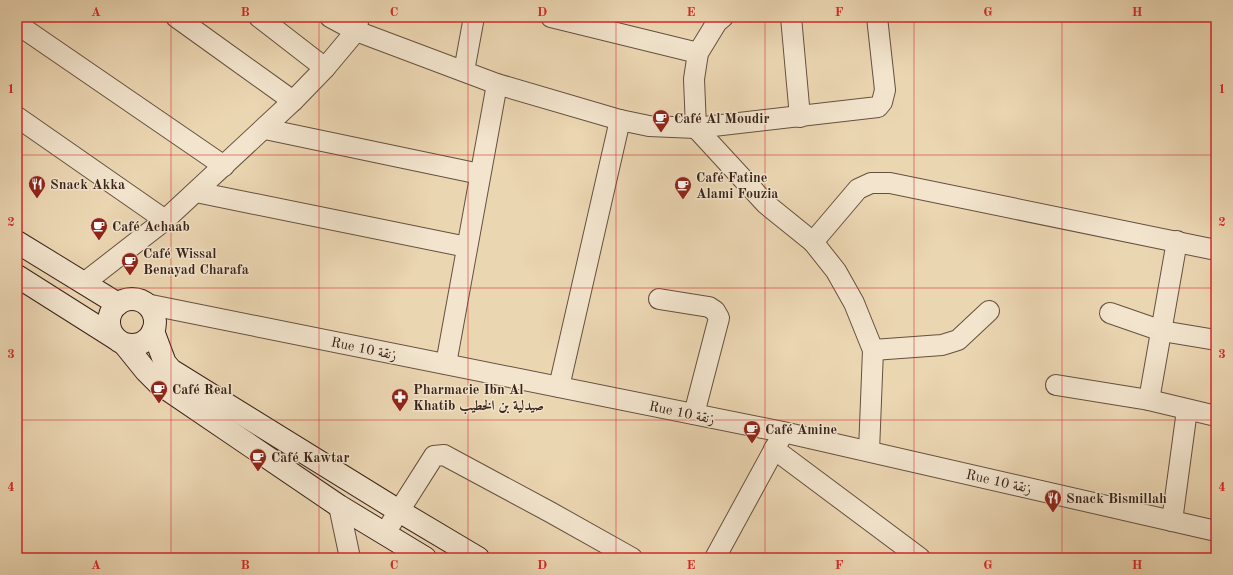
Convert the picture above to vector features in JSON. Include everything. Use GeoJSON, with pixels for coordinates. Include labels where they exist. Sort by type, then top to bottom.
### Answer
{"type":"FeatureCollection","features":[{"type":"Feature","properties":{"kind":"main road"},"geometry":{"type":"LineString","coordinates":[[17,242],[118,304]]}},
{"type":"Feature","properties":{"kind":"main road"},"geometry":{"type":"LineString","coordinates":[[17,276],[120,341],[141,344],[149,338],[153,331],[155,317],[146,304],[138,300],[130,300],[118,304],[109,316],[108,324],[120,341],[158,383],[339,506],[425,558]]}},
{"type":"Feature","properties":{"kind":"main road"},"geometry":{"type":"LineString","coordinates":[[153,331],[166,363],[171,370],[398,511],[478,558]]}},
{"type":"Feature","properties":{"kind":"street"},"geometry":{"type":"LineString","coordinates":[[176,17],[293,101]]}},
{"type":"Feature","properties":{"kind":"street"},"geometry":{"type":"LineString","coordinates":[[259,17],[326,68]]}},
{"type":"Feature","properties":{"kind":"street"},"geometry":{"type":"LineString","coordinates":[[330,17],[358,24],[497,84],[620,120],[649,126],[696,128],[878,107],[882,102],[885,90],[877,17]]}},
{"type":"Feature","properties":{"kind":"street"},"geometry":{"type":"LineString","coordinates":[[464,71],[474,17]]}},
{"type":"Feature","properties":{"kind":"street"},"geometry":{"type":"LineString","coordinates":[[551,17],[698,53]]}},
{"type":"Feature","properties":{"kind":"street"},"geometry":{"type":"LineString","coordinates":[[723,17],[717,22],[698,53],[694,79],[696,128],[766,204],[813,242],[836,271],[854,303],[873,350],[869,451]]}},
{"type":"Feature","properties":{"kind":"street"},"geometry":{"type":"LineString","coordinates":[[791,17],[800,116]]}},
{"type":"Feature","properties":{"kind":"street"},"geometry":{"type":"LineString","coordinates":[[17,24],[224,166]]}},
{"type":"Feature","properties":{"kind":"street"},"geometry":{"type":"LineString","coordinates":[[84,283],[165,220],[265,128],[326,68],[358,24]]}},
{"type":"Feature","properties":{"kind":"street"},"geometry":{"type":"LineString","coordinates":[[446,364],[497,84]]}},
{"type":"Feature","properties":{"kind":"street"},"geometry":{"type":"LineString","coordinates":[[17,117],[165,220]]}},
{"type":"Feature","properties":{"kind":"street"},"geometry":{"type":"LineString","coordinates":[[559,387],[620,120]]}},
{"type":"Feature","properties":{"kind":"street"},"geometry":{"type":"LineString","coordinates":[[265,128],[480,174]]}},
{"type":"Feature","properties":{"kind":"street"},"geometry":{"type":"LineString","coordinates":[[813,242],[858,190],[871,183],[890,183],[1216,250]]}},
{"type":"Feature","properties":{"kind":"street"},"geometry":{"type":"LineString","coordinates":[[196,192],[467,247]]}},
{"type":"Feature","properties":{"kind":"street"},"geometry":{"type":"LineString","coordinates":[[1148,400],[1162,331],[1177,241]]}},
{"type":"Feature","properties":{"kind":"street"},"geometry":{"type":"LineString","coordinates":[[659,299],[709,307],[715,311],[719,318],[694,414]]}},
{"type":"Feature","properties":{"kind":"street","name":"Rue 10 زنقة"},"geometry":{"type":"LineString","coordinates":[[146,304],[694,414],[779,440],[869,451],[1216,531]]}},
{"type":"Feature","properties":{"kind":"street"},"geometry":{"type":"LineString","coordinates":[[873,350],[942,345],[958,340],[989,311]]}},
{"type":"Feature","properties":{"kind":"street"},"geometry":{"type":"LineString","coordinates":[[1110,313],[1162,331],[1216,340]]}},
{"type":"Feature","properties":{"kind":"street"},"geometry":{"type":"LineString","coordinates":[[1056,385],[1148,400],[1216,416]]}},
{"type":"Feature","properties":{"kind":"street"},"geometry":{"type":"LineString","coordinates":[[1172,520],[1187,410]]}},
{"type":"Feature","properties":{"kind":"street"},"geometry":{"type":"LineString","coordinates":[[715,558],[779,440],[856,509],[899,552],[920,558]]}},
{"type":"Feature","properties":{"kind":"street"},"geometry":{"type":"LineString","coordinates":[[385,533],[434,456],[444,455],[632,558]]}},
{"type":"Feature","properties":{"kind":"street"},"geometry":{"type":"LineString","coordinates":[[339,506],[350,558]]}},
{"type":"Feature","properties":{"kind":"place","name":"Café Al Moudir"},"geometry":{"type":"Point","coordinates":[661,133]}},
{"type":"Feature","properties":{"kind":"place","name":"Snack Akka"},"geometry":{"type":"Point","coordinates":[37,199]}},
{"type":"Feature","properties":{"kind":"place","name":"Café Fatine Alami Fouzia"},"geometry":{"type":"Point","coordinates":[683,200]}},
{"type":"Feature","properties":{"kind":"place","name":"Café Achaab"},"geometry":{"type":"Point","coordinates":[99,241]}},
{"type":"Feature","properties":{"kind":"place","name":"Café Wissal Benayad Charafa"},"geometry":{"type":"Point","coordinates":[130,276]}},
{"type":"Feature","properties":{"kind":"place","name":"Café Real"},"geometry":{"type":"Point","coordinates":[159,404]}},
{"type":"Feature","properties":{"kind":"place","name":"Pharmacie Ibn Al Khatib صيدلية بن الخطيب"},"geometry":{"type":"Point","coordinates":[400,412]}},
{"type":"Feature","properties":{"kind":"place","name":"Café Amine"},"geometry":{"type":"Point","coordinates":[752,444]}},
{"type":"Feature","properties":{"kind":"place","name":"Café Kawtar"},"geometry":{"type":"Point","coordinates":[258,472]}},
{"type":"Feature","properties":{"kind":"place","name":"Snack Bismillah"},"geometry":{"type":"Point","coordinates":[1053,513]}}]}
